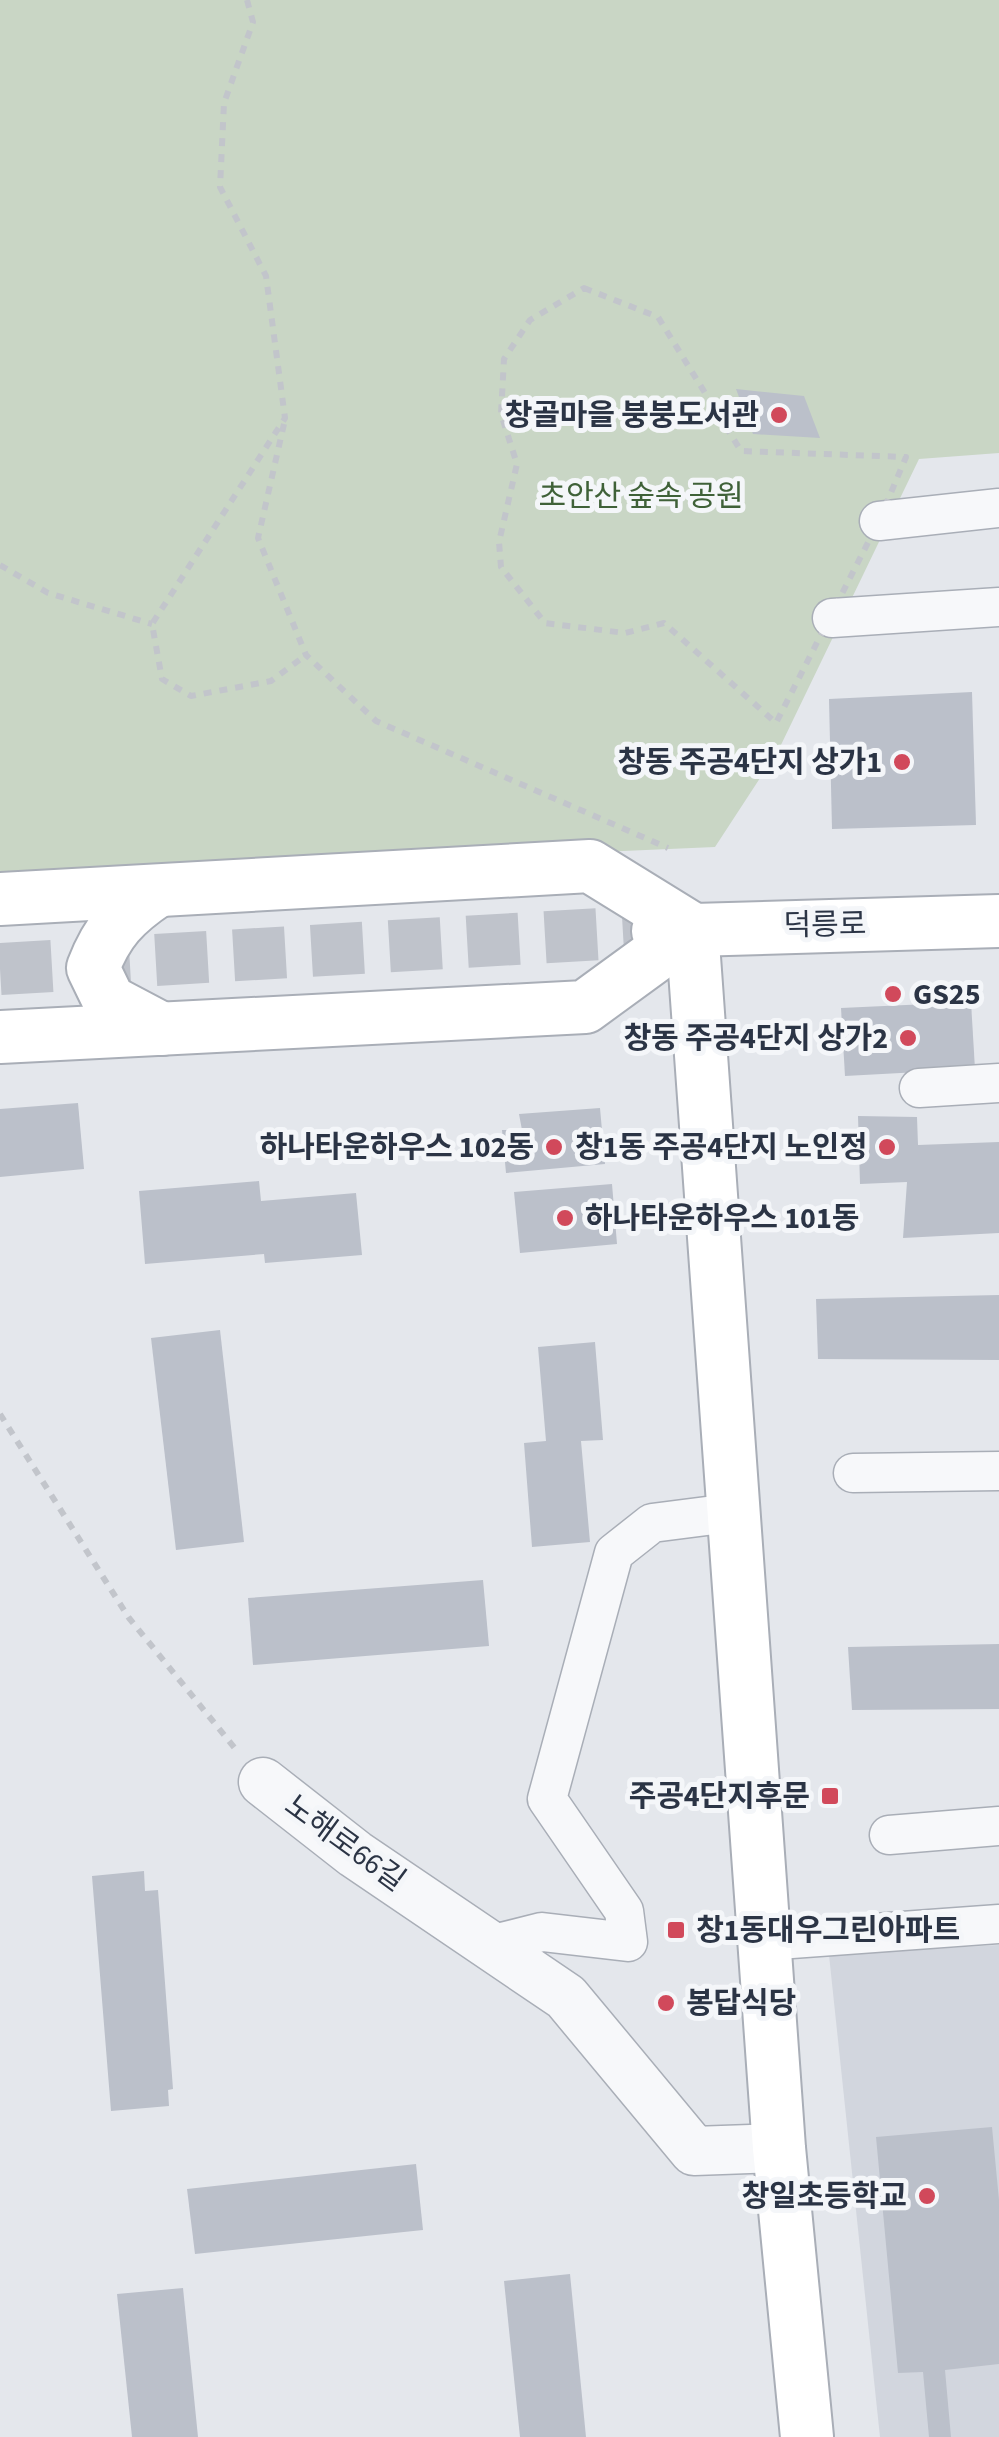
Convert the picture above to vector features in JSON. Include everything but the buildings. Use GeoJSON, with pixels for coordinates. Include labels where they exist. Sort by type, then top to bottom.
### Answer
{"type":"FeatureCollection","features":[{"type":"Feature","properties":{"kind":"main road"},"geometry":{"type":"LineString","coordinates":[[0,900],[590,866],[672,930],[730,1513],[779,2148],[807,2437]]}},
{"type":"Feature","properties":{"kind":"main road"},"geometry":{"type":"LineString","coordinates":[[157,891],[128,911],[106,934],[93,968],[110,1001],[162,1028]]}},
{"type":"Feature","properties":{"kind":"main road","name":"덕릉로"},"geometry":{"type":"LineString","coordinates":[[672,930],[999,921]]}},
{"type":"Feature","properties":{"kind":"main road"},"geometry":{"type":"LineString","coordinates":[[0,1037],[586,1007],[672,930]]}},
{"type":"Feature","properties":{"kind":"street"},"geometry":{"type":"LineString","coordinates":[[879,522],[999,508]]}},
{"type":"Feature","properties":{"kind":"street"},"geometry":{"type":"LineString","coordinates":[[832,618],[999,607]]}},
{"type":"Feature","properties":{"kind":"street"},"geometry":{"type":"LineString","coordinates":[[919,1088],[999,1083]]}},
{"type":"Feature","properties":{"kind":"street"},"geometry":{"type":"LineString","coordinates":[[853,1473],[999,1471]]}},
{"type":"Feature","properties":{"kind":"street"},"geometry":{"type":"LineString","coordinates":[[490,1945],[542,1932],[628,1942],[624,1910],[547,1800],[614,1553],[652,1523],[730,1513]]}},
{"type":"Feature","properties":{"kind":"street","name":"노해로66길"},"geometry":{"type":"LineString","coordinates":[[263,1782],[355,1854],[566,1997],[694,2151],[779,2148]]}},
{"type":"Feature","properties":{"kind":"street"},"geometry":{"type":"LineString","coordinates":[[890,1835],[999,1826]]}},
{"type":"Feature","properties":{"kind":"street"},"geometry":{"type":"LineString","coordinates":[[764,1942],[999,1924]]}},
{"type":"Feature","properties":{"kind":"path"},"geometry":{"type":"LineString","coordinates":[[247,0],[253,22],[224,103],[220,187],[266,276],[286,418],[258,538],[306,654],[376,721],[668,848]]}},
{"type":"Feature","properties":{"kind":"path"},"geometry":{"type":"LineString","coordinates":[[776,724],[664,623],[625,633],[545,623],[501,568],[499,542],[517,464],[501,414],[504,360],[530,320],[584,288],[658,317],[741,451],[906,457],[879,522]]}},
{"type":"Feature","properties":{"kind":"path"},"geometry":{"type":"LineString","coordinates":[[286,418],[152,624],[162,679],[192,696],[271,681],[306,654]]}},
{"type":"Feature","properties":{"kind":"path"},"geometry":{"type":"LineString","coordinates":[[0,565],[48,593],[152,624]]}},
{"type":"Feature","properties":{"kind":"path","name":"노해로66길"},"geometry":{"type":"LineString","coordinates":[[0,1414],[129,1618],[263,1782]]}},
{"type":"Feature","properties":{"kind":"shaded area","name":"창일초등학교"},"geometry":{"type":"Polygon","coordinates":[[[999,1945],[999,2437],[880,2437],[829,1955],[999,1945]]]}},
{"type":"Feature","properties":{"kind":"green space","name":"초안산 숲속 공원"},"geometry":{"type":"Polygon","coordinates":[[[0,0],[999,0],[999,453],[919,459],[779,749],[715,847],[0,878],[0,0]]]}},
{"type":"Feature","properties":{"kind":"tunnel"},"geometry":{"type":"LineString","coordinates":[[0,969],[652,931]]}},
{"type":"Feature","properties":{"kind":"place","name":"창골마을 붕붕도서관"},"geometry":{"type":"Point","coordinates":[779,415]}},
{"type":"Feature","properties":{"kind":"place","name":"창동 주공4단지 상가1"},"geometry":{"type":"Point","coordinates":[902,762]}},
{"type":"Feature","properties":{"kind":"place","name":"GS25"},"geometry":{"type":"Point","coordinates":[893,994]}},
{"type":"Feature","properties":{"kind":"place","name":"창동 주공4단지 상가2"},"geometry":{"type":"Point","coordinates":[908,1038]}},
{"type":"Feature","properties":{"kind":"place","name":"하나타운하우스 102동"},"geometry":{"type":"Point","coordinates":[554,1147]}},
{"type":"Feature","properties":{"kind":"place","name":"창1동 주공4단지 노인정"},"geometry":{"type":"Point","coordinates":[887,1147]}},
{"type":"Feature","properties":{"kind":"place","name":"하나타운하우스 101동"},"geometry":{"type":"Point","coordinates":[565,1218]}},
{"type":"Feature","properties":{"kind":"place","name":"주공4단지후문"},"geometry":{"type":"Point","coordinates":[830,1796]}},
{"type":"Feature","properties":{"kind":"place","name":"창1동대우그린아파트"},"geometry":{"type":"Point","coordinates":[676,1930]}},
{"type":"Feature","properties":{"kind":"place","name":"봉답식당"},"geometry":{"type":"Point","coordinates":[666,2003]}},
{"type":"Feature","properties":{"kind":"place","name":"창일초등학교"},"geometry":{"type":"Point","coordinates":[927,2196]}}]}
